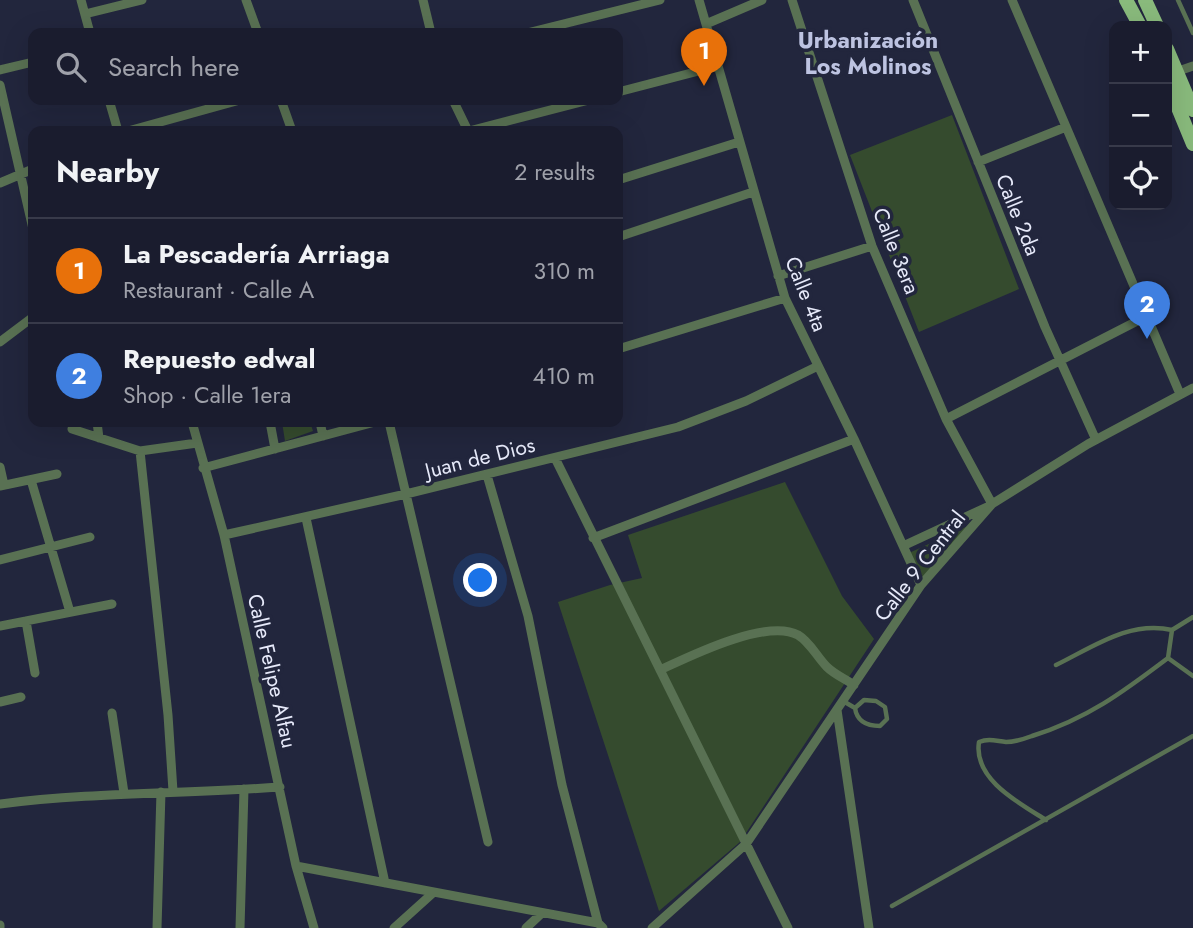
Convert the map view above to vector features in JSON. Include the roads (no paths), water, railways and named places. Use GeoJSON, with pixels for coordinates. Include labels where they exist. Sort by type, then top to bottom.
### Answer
{"type":"FeatureCollection","features":[{"type":"Feature","properties":{"kind":"main road"},"geometry":{"type":"LineString","coordinates":[[1126,0],[1137,21]]}},
{"type":"Feature","properties":{"kind":"main road"},"geometry":{"type":"LineString","coordinates":[[1145,0],[1155,21]]}},
{"type":"Feature","properties":{"kind":"main road"},"geometry":{"type":"LineString","coordinates":[[1172,79],[1193,110]]}},
{"type":"Feature","properties":{"kind":"main road"},"geometry":{"type":"LineString","coordinates":[[1172,82],[1193,144]]}},
{"type":"Feature","properties":{"kind":"street"},"geometry":{"type":"LineString","coordinates":[[81,0],[89,28]]}},
{"type":"Feature","properties":{"kind":"street"},"geometry":{"type":"LineString","coordinates":[[85,14],[142,0]]}},
{"type":"Feature","properties":{"kind":"street"},"geometry":{"type":"LineString","coordinates":[[246,0],[256,28]]}},
{"type":"Feature","properties":{"kind":"street"},"geometry":{"type":"LineString","coordinates":[[423,0],[430,28]]}},
{"type":"Feature","properties":{"kind":"street"},"geometry":{"type":"LineString","coordinates":[[547,28],[660,0]]}},
{"type":"Feature","properties":{"kind":"street","name":"Calle 4ta"},"geometry":{"type":"LineString","coordinates":[[699,0],[785,298],[921,585]]}},
{"type":"Feature","properties":{"kind":"street"},"geometry":{"type":"LineString","coordinates":[[706,24],[762,0]]}},
{"type":"Feature","properties":{"kind":"street","name":"Calle 3era"},"geometry":{"type":"LineString","coordinates":[[792,0],[872,246],[946,419],[992,504]]}},
{"type":"Feature","properties":{"kind":"street","name":"Calle 2da"},"geometry":{"type":"LineString","coordinates":[[913,0],[1060,360],[1096,440]]}},
{"type":"Feature","properties":{"kind":"street"},"geometry":{"type":"LineString","coordinates":[[1012,0],[1180,394]]}},
{"type":"Feature","properties":{"kind":"street"},"geometry":{"type":"LineString","coordinates":[[0,70],[28,63]]}},
{"type":"Feature","properties":{"kind":"street"},"geometry":{"type":"LineString","coordinates":[[623,91],[718,66]]}},
{"type":"Feature","properties":{"kind":"street"},"geometry":{"type":"LineString","coordinates":[[1172,75],[1193,66]]}},
{"type":"Feature","properties":{"kind":"street"},"geometry":{"type":"LineString","coordinates":[[0,85],[28,208]]}},
{"type":"Feature","properties":{"kind":"street"},"geometry":{"type":"LineString","coordinates":[[110,105],[117,126]]}},
{"type":"Feature","properties":{"kind":"street"},"geometry":{"type":"LineString","coordinates":[[146,126],[222,105]]}},
{"type":"Feature","properties":{"kind":"street"},"geometry":{"type":"LineString","coordinates":[[283,105],[290,126]]}},
{"type":"Feature","properties":{"kind":"street"},"geometry":{"type":"LineString","coordinates":[[455,105],[466,126]]}},
{"type":"Feature","properties":{"kind":"street"},"geometry":{"type":"LineString","coordinates":[[488,126],[569,105]]}},
{"type":"Feature","properties":{"kind":"street"},"geometry":{"type":"LineString","coordinates":[[978,162],[1066,127]]}},
{"type":"Feature","properties":{"kind":"street"},"geometry":{"type":"LineString","coordinates":[[623,178],[739,142]]}},
{"type":"Feature","properties":{"kind":"street"},"geometry":{"type":"LineString","coordinates":[[0,183],[28,171]]}},
{"type":"Feature","properties":{"kind":"street"},"geometry":{"type":"LineString","coordinates":[[623,235],[753,191]]}},
{"type":"Feature","properties":{"kind":"street"},"geometry":{"type":"LineString","coordinates":[[778,276],[872,246]]}},
{"type":"Feature","properties":{"kind":"street"},"geometry":{"type":"LineString","coordinates":[[623,347],[785,298]]}},
{"type":"Feature","properties":{"kind":"street"},"geometry":{"type":"LineString","coordinates":[[946,419],[1147,316]]}},
{"type":"Feature","properties":{"kind":"street"},"geometry":{"type":"LineString","coordinates":[[0,342],[28,321]]}},
{"type":"Feature","properties":{"kind":"street","name":"Juan de Dios"},"geometry":{"type":"LineString","coordinates":[[223,535],[306,518],[678,427],[746,401],[818,366]]}},
{"type":"Feature","properties":{"kind":"street","name":"Calle 9 Central"},"geometry":{"type":"LineString","coordinates":[[652,928],[746,844],[921,585],[992,504],[1096,440],[1193,388]]}},
{"type":"Feature","properties":{"kind":"street"},"geometry":{"type":"LineString","coordinates":[[98,427],[99,438]]}},
{"type":"Feature","properties":{"kind":"street","name":"Calle Felipe Alfau"},"geometry":{"type":"LineString","coordinates":[[193,427],[223,535],[296,866],[314,928]]}},
{"type":"Feature","properties":{"kind":"street"},"geometry":{"type":"LineString","coordinates":[[271,427],[275,449]]}},
{"type":"Feature","properties":{"kind":"street"},"geometry":{"type":"LineString","coordinates":[[321,427],[323,436]]}},
{"type":"Feature","properties":{"kind":"street"},"geometry":{"type":"LineString","coordinates":[[204,468],[356,427]]}},
{"type":"Feature","properties":{"kind":"street"},"geometry":{"type":"LineString","coordinates":[[390,427],[488,842]]}},
{"type":"Feature","properties":{"kind":"street"},"geometry":{"type":"LineString","coordinates":[[72,429],[140,451],[197,443]]}},
{"type":"Feature","properties":{"kind":"street"},"geometry":{"type":"LineString","coordinates":[[593,538],[854,439]]}},
{"type":"Feature","properties":{"kind":"street"},"geometry":{"type":"LineString","coordinates":[[140,451],[168,716],[173,791]]}},
{"type":"Feature","properties":{"kind":"street"},"geometry":{"type":"LineString","coordinates":[[555,458],[788,928]]}},
{"type":"Feature","properties":{"kind":"street"},"geometry":{"type":"LineString","coordinates":[[0,467],[2,486],[57,474]]}},
{"type":"Feature","properties":{"kind":"street"},"geometry":{"type":"LineString","coordinates":[[296,866],[601,926],[562,785],[528,616],[486,475]]}},
{"type":"Feature","properties":{"kind":"street"},"geometry":{"type":"LineString","coordinates":[[30,480],[70,612]]}},
{"type":"Feature","properties":{"kind":"street"},"geometry":{"type":"LineString","coordinates":[[903,546],[992,504]]}},
{"type":"Feature","properties":{"kind":"street"},"geometry":{"type":"LineString","coordinates":[[306,518],[385,883]]}},
{"type":"Feature","properties":{"kind":"street"},"geometry":{"type":"LineString","coordinates":[[0,560],[90,537]]}},
{"type":"Feature","properties":{"kind":"street"},"geometry":{"type":"LineString","coordinates":[[0,626],[112,604]]}},
{"type":"Feature","properties":{"kind":"street"},"geometry":{"type":"LineString","coordinates":[[26,621],[35,673]]}},
{"type":"Feature","properties":{"kind":"street"},"geometry":{"type":"LineString","coordinates":[[660,670],[753,633],[777,631],[797,634],[829,669],[854,685]]}},
{"type":"Feature","properties":{"kind":"street"},"geometry":{"type":"LineString","coordinates":[[0,702],[21,697]]}},
{"type":"Feature","properties":{"kind":"street"},"geometry":{"type":"LineString","coordinates":[[837,710],[870,928]]}},
{"type":"Feature","properties":{"kind":"street"},"geometry":{"type":"LineString","coordinates":[[112,713],[124,793]]}},
{"type":"Feature","properties":{"kind":"street"},"geometry":{"type":"LineString","coordinates":[[0,804],[124,793],[280,787]]}},
{"type":"Feature","properties":{"kind":"street"},"geometry":{"type":"LineString","coordinates":[[240,928],[244,789]]}},
{"type":"Feature","properties":{"kind":"street"},"geometry":{"type":"LineString","coordinates":[[157,928],[161,792]]}},
{"type":"Feature","properties":{"kind":"street"},"geometry":{"type":"LineString","coordinates":[[394,928],[434,892]]}},
{"type":"Feature","properties":{"kind":"street"},"geometry":{"type":"LineString","coordinates":[[526,928],[542,913]]}},
{"type":"Feature","properties":{"kind":"lane"},"geometry":{"type":"LineString","coordinates":[[1178,0],[1192,29]]}},
{"type":"Feature","properties":{"kind":"lane"},"geometry":{"type":"LineString","coordinates":[[1056,665],[1135,628],[1156,626],[1172,630],[1193,617]]}},
{"type":"Feature","properties":{"kind":"lane"},"geometry":{"type":"LineString","coordinates":[[1046,820],[999,788],[980,760],[979,741],[993,739],[1009,742],[1067,723],[1102,706],[1168,658],[1172,630]]}},
{"type":"Feature","properties":{"kind":"lane"},"geometry":{"type":"LineString","coordinates":[[1168,658],[1193,676]]}},
{"type":"Feature","properties":{"kind":"lane"},"geometry":{"type":"LineString","coordinates":[[843,701],[855,708],[859,719],[868,725],[880,726],[887,719],[885,707],[876,701],[864,700],[855,708]]}},
{"type":"Feature","properties":{"kind":"lane"},"geometry":{"type":"LineString","coordinates":[[892,906],[1193,736]]}},
{"type":"Feature","properties":{"kind":"place","name":"La Pescadería Arriaga"},"geometry":{"type":"Point","coordinates":[704,86]}},
{"type":"Feature","properties":{"kind":"place","name":"Repuesto edwal"},"geometry":{"type":"Point","coordinates":[1147,339]}},
{"type":"Feature","properties":{"kind":"district","name":"Urbanización Los Molinos"},"geometry":{"type":"Point","coordinates":[868,53]}}]}
